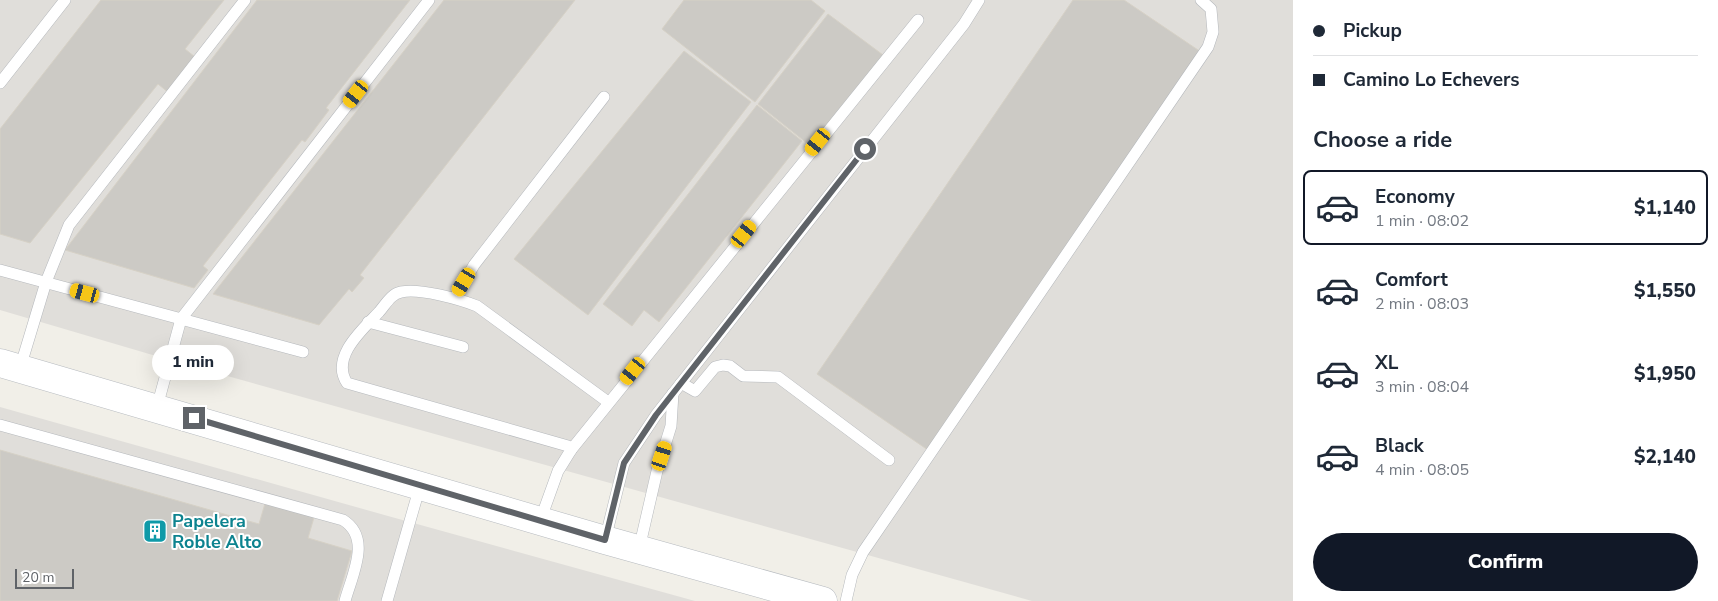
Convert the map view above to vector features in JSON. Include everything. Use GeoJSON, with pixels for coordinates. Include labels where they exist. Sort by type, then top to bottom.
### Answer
{"type":"FeatureCollection","features":[{"type":"Feature","properties":{"kind":"main road"},"geometry":{"type":"LineString","coordinates":[[10,365],[639,550],[823,601]]}},
{"type":"Feature","properties":{"kind":"lane"},"geometry":{"type":"LineString","coordinates":[[0,83],[64,0]]}},
{"type":"Feature","properties":{"kind":"lane"},"geometry":{"type":"LineString","coordinates":[[10,365],[69,225],[245,0]]}},
{"type":"Feature","properties":{"kind":"lane"},"geometry":{"type":"LineString","coordinates":[[157,407],[181,319],[428,0]]}},
{"type":"Feature","properties":{"kind":"lane"},"geometry":{"type":"LineString","coordinates":[[605,540],[624,463],[673,393],[964,24],[979,0]]}},
{"type":"Feature","properties":{"kind":"lane"},"geometry":{"type":"LineString","coordinates":[[846,601],[852,575],[863,552],[1208,47],[1213,32],[1211,9],[1201,0]]}},
{"type":"Feature","properties":{"kind":"lane"},"geometry":{"type":"LineString","coordinates":[[540,521],[558,471],[571,450],[918,20]]}},
{"type":"Feature","properties":{"kind":"lane"},"geometry":{"type":"LineString","coordinates":[[454,298],[474,265],[604,97]]}},
{"type":"Feature","properties":{"kind":"lane"},"geometry":{"type":"LineString","coordinates":[[0,270],[303,352]]}},
{"type":"Feature","properties":{"kind":"lane"},"geometry":{"type":"LineString","coordinates":[[571,450],[568,446],[347,384],[344,378],[343,367],[345,355],[352,340],[394,294],[404,291],[454,298],[477,306],[608,402]]}},
{"type":"Feature","properties":{"kind":"lane"},"geometry":{"type":"LineString","coordinates":[[368,322],[464,347]]}},
{"type":"Feature","properties":{"kind":"lane"},"geometry":{"type":"LineString","coordinates":[[681,383],[695,391],[715,367],[723,365],[730,366],[743,376],[778,377],[890,460]]}},
{"type":"Feature","properties":{"kind":"lane"},"geometry":{"type":"LineString","coordinates":[[639,550],[657,471],[672,426],[673,393]]}},
{"type":"Feature","properties":{"kind":"lane"},"geometry":{"type":"LineString","coordinates":[[0,425],[343,520],[356,533],[360,547],[345,601]]}},
{"type":"Feature","properties":{"kind":"lane"},"geometry":{"type":"LineString","coordinates":[[387,601],[420,486]]}},
{"type":"Feature","properties":{"kind":"shaded area"},"geometry":{"type":"Polygon","coordinates":[[[0,0],[1293,0],[1293,601],[1032,601],[156,356],[0,310],[0,0]]]}},
{"type":"Feature","properties":{"kind":"shaded area"},"geometry":{"type":"Polygon","coordinates":[[[0,407],[388,516],[695,601],[0,601],[0,407]]]}},
{"type":"Feature","properties":{"kind":"building"},"geometry":{"type":"Polygon","coordinates":[[[101,0],[224,0],[185,49],[195,57],[169,93],[158,84],[30,243],[0,234],[0,129],[101,0]]]}},
{"type":"Feature","properties":{"kind":"building"},"geometry":{"type":"Polygon","coordinates":[[[257,0],[410,0],[326,108],[329,110],[305,142],[302,140],[203,266],[208,270],[194,288],[65,250],[257,0]]]}},
{"type":"Feature","properties":{"kind":"building"},"geometry":{"type":"Polygon","coordinates":[[[444,0],[575,0],[360,275],[364,278],[352,292],[349,289],[319,325],[213,294],[444,0]]]}},
{"type":"Feature","properties":{"kind":"building"},"geometry":{"type":"Polygon","coordinates":[[[684,0],[811,0],[825,11],[755,102],[662,29],[684,0]]]}},
{"type":"Feature","properties":{"kind":"building"},"geometry":{"type":"Polygon","coordinates":[[[1073,0],[1124,0],[1201,52],[928,450],[817,374],[1073,0]]]}},
{"type":"Feature","properties":{"kind":"building"},"geometry":{"type":"Polygon","coordinates":[[[828,14],[883,55],[813,148],[758,104],[828,14]]]}},
{"type":"Feature","properties":{"kind":"building"},"geometry":{"type":"Polygon","coordinates":[[[684,51],[751,102],[588,315],[514,259],[684,51]]]}},
{"type":"Feature","properties":{"kind":"building"},"geometry":{"type":"Polygon","coordinates":[[[757,105],[802,141],[659,322],[644,310],[632,326],[603,304],[757,105]]]}},
{"type":"Feature","properties":{"kind":"building","name":"Papelera Roble Alto"},"geometry":{"type":"Polygon","coordinates":[[[0,450],[259,524],[266,500],[315,514],[308,538],[352,551],[337,601],[0,601],[0,450]]]}},
{"type":"Feature","properties":{"kind":"place","name":"Papelera Roble Alto"},"geometry":{"type":"Point","coordinates":[155,531]}},
{"type":"Feature","properties":{"kind":"route"},"geometry":{"type":"LineString","coordinates":[[194,418],[605,540],[624,463],[656,415],[865,149]]}}]}
